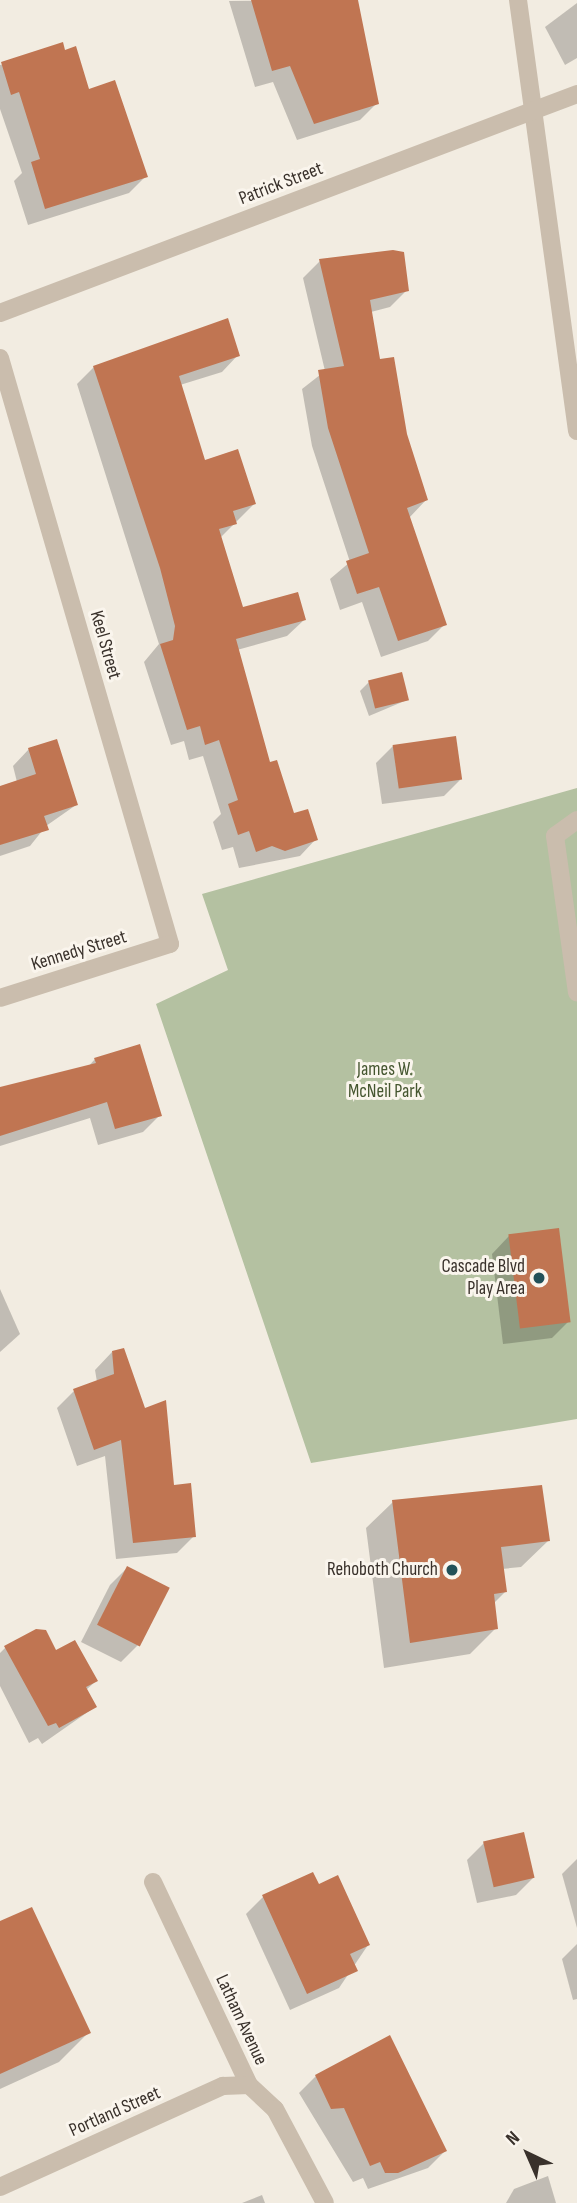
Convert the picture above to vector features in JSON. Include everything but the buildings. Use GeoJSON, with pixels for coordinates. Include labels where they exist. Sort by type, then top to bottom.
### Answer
{"type":"FeatureCollection","features":[{"type":"Feature","properties":{"kind":"street"},"geometry":{"type":"LineString","coordinates":[[518,0],[577,431]]}},
{"type":"Feature","properties":{"kind":"street","name":"Patrick Street"},"geometry":{"type":"LineString","coordinates":[[0,313],[577,94]]}},
{"type":"Feature","properties":{"kind":"street","name":"Keel Street"},"geometry":{"type":"LineString","coordinates":[[0,358],[170,944]]}},
{"type":"Feature","properties":{"kind":"street"},"geometry":{"type":"LineString","coordinates":[[577,820],[555,836],[577,992]]}},
{"type":"Feature","properties":{"kind":"street","name":"Kennedy Street"},"geometry":{"type":"LineString","coordinates":[[0,998],[170,944]]}},
{"type":"Feature","properties":{"kind":"street","name":"Latham Avenue"},"geometry":{"type":"LineString","coordinates":[[153,1882],[249,2085],[275,2109],[325,2203]]}},
{"type":"Feature","properties":{"kind":"street","name":"Portland Street"},"geometry":{"type":"LineString","coordinates":[[0,2187],[223,2086],[249,2085]]}},
{"type":"Feature","properties":{"kind":"green space","name":"James W. McNeil Park"},"geometry":{"type":"Polygon","coordinates":[[[577,788],[577,1419],[311,1463],[156,1004],[228,970],[202,894],[577,788]]]}},
{"type":"Feature","properties":{"kind":"place","name":"Cascade Blvd Play Area"},"geometry":{"type":"Point","coordinates":[539,1278]}},
{"type":"Feature","properties":{"kind":"place","name":"Rehoboth Church"},"geometry":{"type":"Point","coordinates":[452,1570]}}]}
